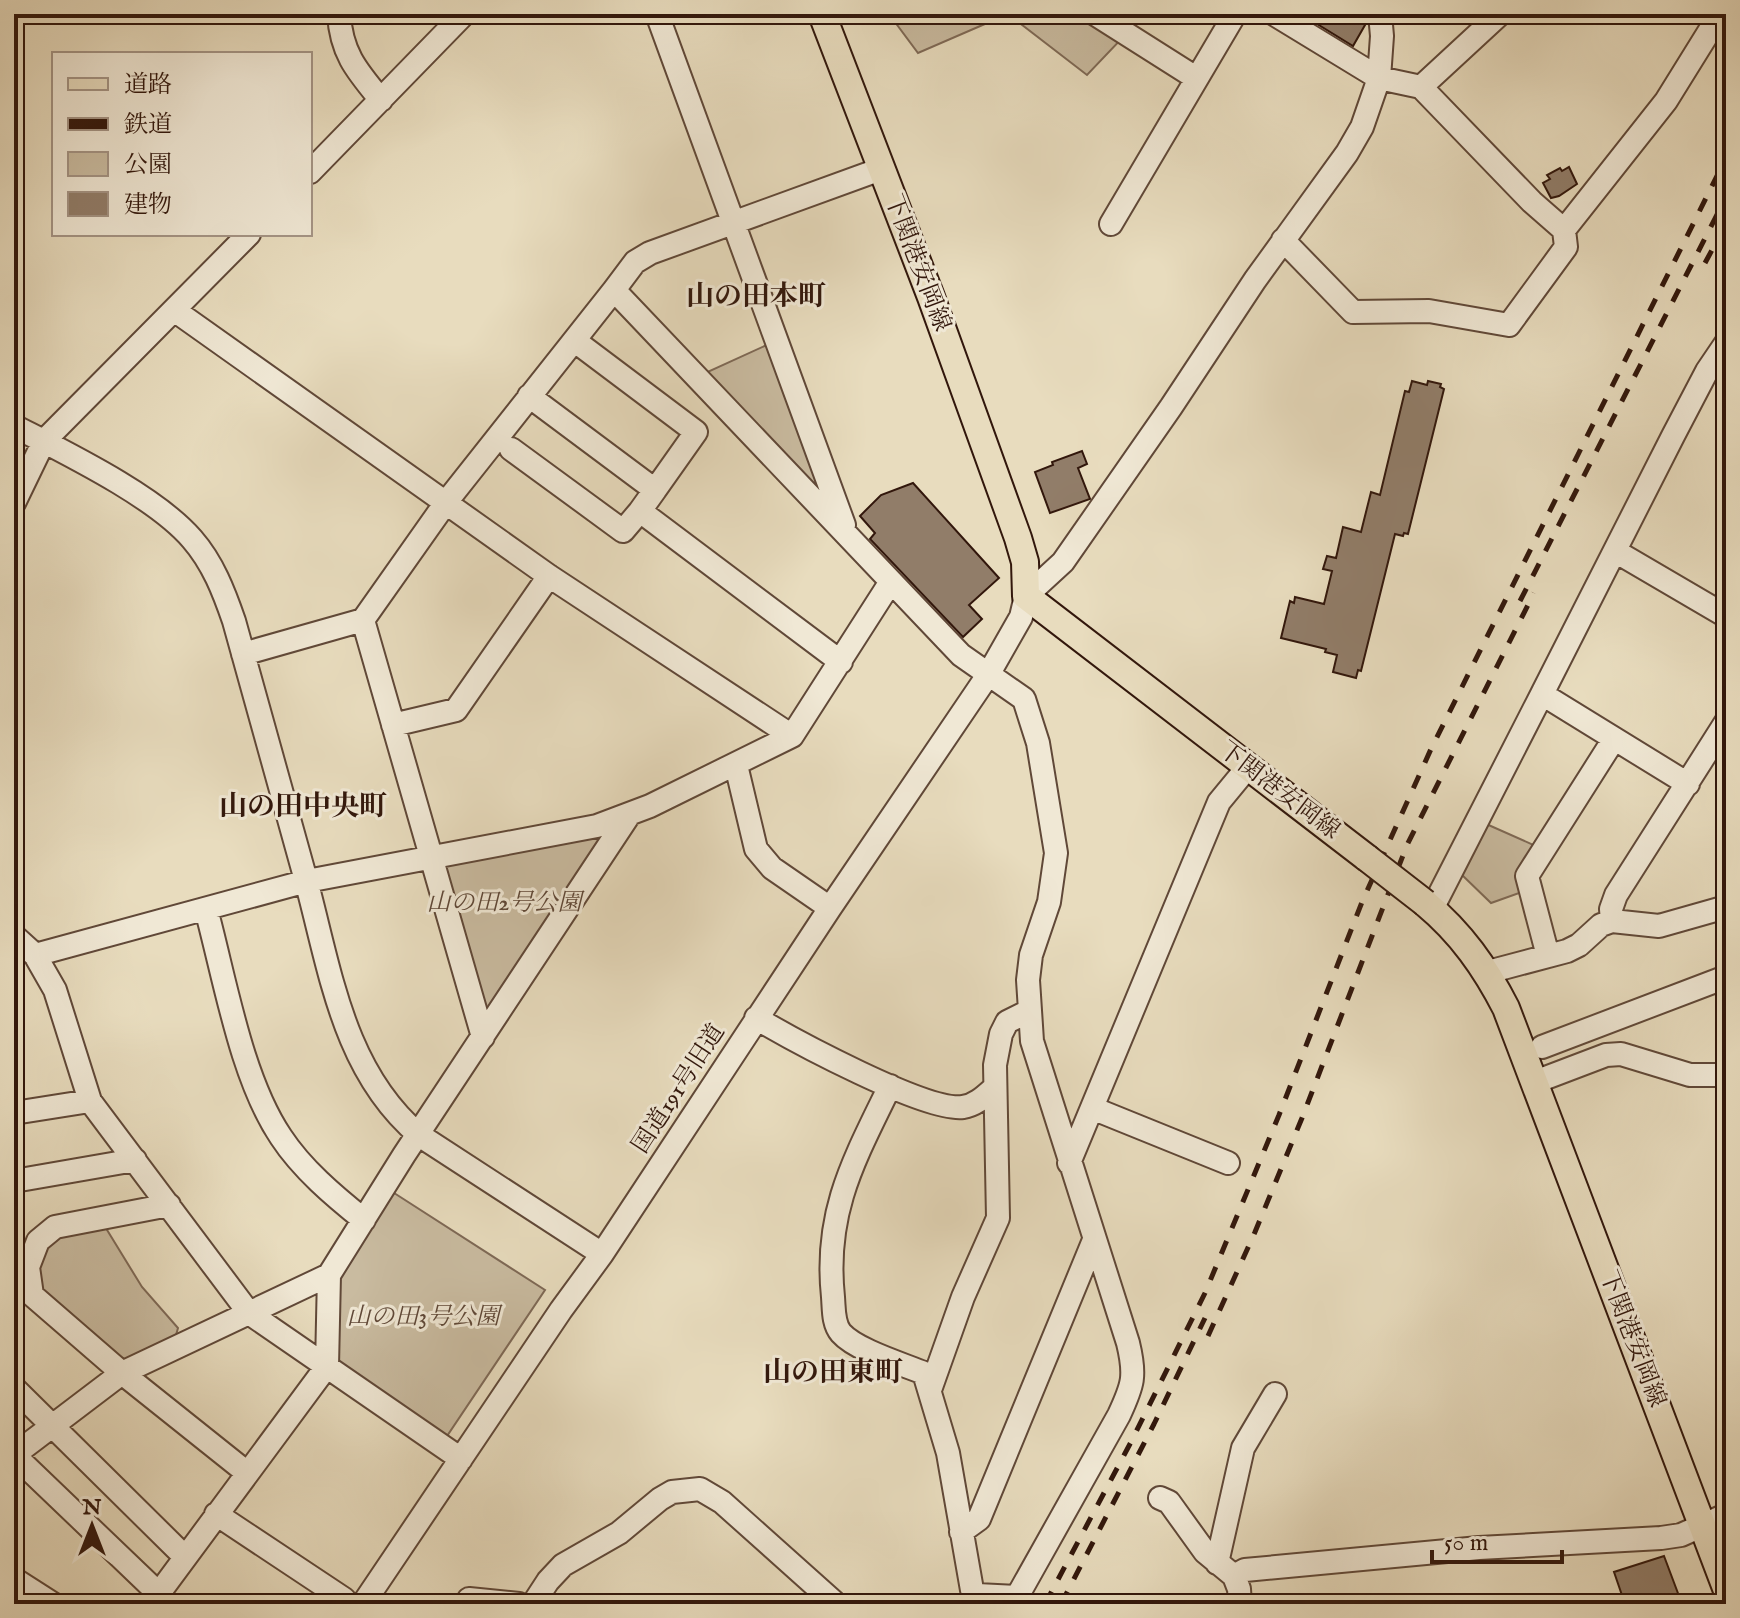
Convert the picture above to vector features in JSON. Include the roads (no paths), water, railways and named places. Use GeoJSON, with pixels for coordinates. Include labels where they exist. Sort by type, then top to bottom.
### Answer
{"type":"FeatureCollection","features":[{"type":"Feature","properties":{"kind":"main road","name":"下関港安岡線"},"geometry":{"type":"LineString","coordinates":[[822,14],[1018,538],[1025,562],[1026,596],[1429,906],[1455,931],[1488,972],[1506,1008],[1714,1521],[1726,1588]]}},
{"type":"Feature","properties":{"kind":"street"},"geometry":{"type":"LineString","coordinates":[[339,14],[340,30],[350,63],[381,100]]}},
{"type":"Feature","properties":{"kind":"street"},"geometry":{"type":"LineString","coordinates":[[312,170],[464,14]]}},
{"type":"Feature","properties":{"kind":"street"},"geometry":{"type":"LineString","coordinates":[[657,14],[847,533]]}},
{"type":"Feature","properties":{"kind":"street"},"geometry":{"type":"LineString","coordinates":[[1095,14],[1196,78]]}},
{"type":"Feature","properties":{"kind":"street"},"geometry":{"type":"LineString","coordinates":[[1111,224],[1235,14]]}},
{"type":"Feature","properties":{"kind":"street"},"geometry":{"type":"LineString","coordinates":[[1274,14],[1379,78],[1421,87],[1532,202],[1564,230],[1566,247],[1509,325],[1429,311],[1353,312],[1283,240]]}},
{"type":"Feature","properties":{"kind":"street"},"geometry":{"type":"LineString","coordinates":[[1026,596],[1063,562],[1283,240],[1347,153],[1362,127],[1379,78],[1380,14]]}},
{"type":"Feature","properties":{"kind":"street"},"geometry":{"type":"LineString","coordinates":[[1421,87],[1500,14]]}},
{"type":"Feature","properties":{"kind":"street"},"geometry":{"type":"LineString","coordinates":[[1564,230],[1666,101],[1720,14]]}},
{"type":"Feature","properties":{"kind":"street"},"geometry":{"type":"LineString","coordinates":[[243,654],[363,620],[447,501],[635,262],[732,222],[881,169]]}},
{"type":"Feature","properties":{"kind":"street"},"geometry":{"type":"LineString","coordinates":[[14,503],[44,441],[247,236]]}},
{"type":"Feature","properties":{"kind":"street"},"geometry":{"type":"LineString","coordinates":[[614,290],[961,655],[1024,699],[1038,743],[1055,845],[1052,889],[1031,955],[1028,980],[1032,1041],[1135,1370],[1133,1383],[1098,1460],[1015,1600],[977,1595],[972,1590],[950,1462],[924,1373],[894,1363],[844,1336],[835,1322],[831,1268],[836,1216],[857,1152],[890,1086]]}},
{"type":"Feature","properties":{"kind":"street"},"geometry":{"type":"LineString","coordinates":[[174,310],[549,576],[792,736]]}},
{"type":"Feature","properties":{"kind":"street"},"geometry":{"type":"LineString","coordinates":[[511,449],[623,531],[696,432],[575,341]]}},
{"type":"Feature","properties":{"kind":"street"},"geometry":{"type":"LineString","coordinates":[[1429,906],[1542,694],[1707,371],[1723,355]]}},
{"type":"Feature","properties":{"kind":"street"},"geometry":{"type":"LineString","coordinates":[[529,396],[655,490]]}},
{"type":"Feature","properties":{"kind":"street"},"geometry":{"type":"LineString","coordinates":[[14,426],[146,501],[193,540],[221,586],[243,654],[349,1037],[378,1092],[400,1119],[419,1135],[602,1254]]}},
{"type":"Feature","properties":{"kind":"street"},"geometry":{"type":"LineString","coordinates":[[640,511],[841,662]]}},
{"type":"Feature","properties":{"kind":"street"},"geometry":{"type":"LineString","coordinates":[[1615,551],[1726,616]]}},
{"type":"Feature","properties":{"kind":"street"},"geometry":{"type":"LineString","coordinates":[[393,725],[456,710],[549,576]]}},
{"type":"Feature","properties":{"kind":"street"},"geometry":{"type":"LineString","coordinates":[[35,955],[307,881],[597,826],[629,815],[792,736],[890,583]]}},
{"type":"Feature","properties":{"kind":"street","name":"国道191号旧道"},"geometry":{"type":"LineString","coordinates":[[353,1602],[461,1459],[602,1254],[756,1018],[988,675],[1021,617],[1026,596]]}},
{"type":"Feature","properties":{"kind":"street"},"geometry":{"type":"LineString","coordinates":[[363,620],[483,1037]]}},
{"type":"Feature","properties":{"kind":"street"},"geometry":{"type":"LineString","coordinates":[[1542,694],[1688,784]]}},
{"type":"Feature","properties":{"kind":"street"},"geometry":{"type":"LineString","coordinates":[[1612,921],[1611,909],[1616,895],[1726,722]]}},
{"type":"Feature","properties":{"kind":"street"},"geometry":{"type":"LineString","coordinates":[[1548,956],[1527,876],[1614,739]]}},
{"type":"Feature","properties":{"kind":"street"},"geometry":{"type":"LineString","coordinates":[[736,765],[756,849],[772,868],[830,908]]}},
{"type":"Feature","properties":{"kind":"street"},"geometry":{"type":"LineString","coordinates":[[1069,1163],[1219,802],[1247,768]]}},
{"type":"Feature","properties":{"kind":"street"},"geometry":{"type":"LineString","coordinates":[[329,1275],[122,1373],[14,1455],[154,1599],[327,1366],[329,1275],[629,815]]}},
{"type":"Feature","properties":{"kind":"street"},"geometry":{"type":"LineString","coordinates":[[1488,972],[1579,945],[1601,925],[1612,921],[1659,926],[1726,907]]}},
{"type":"Feature","properties":{"kind":"street"},"geometry":{"type":"LineString","coordinates":[[206,909],[259,1098],[278,1133],[299,1160],[364,1220]]}},
{"type":"Feature","properties":{"kind":"street"},"geometry":{"type":"LineString","coordinates":[[14,936],[35,955],[55,990],[90,1101],[249,1313],[461,1459]]}},
{"type":"Feature","properties":{"kind":"street"},"geometry":{"type":"LineString","coordinates":[[1542,1047],[1726,977]]}},
{"type":"Feature","properties":{"kind":"street"},"geometry":{"type":"LineString","coordinates":[[930,1390],[963,1297],[998,1218],[994,1088],[996,1052],[1007,1022],[1029,1011]]}},
{"type":"Feature","properties":{"kind":"street"},"geometry":{"type":"LineString","coordinates":[[756,1018],[794,1040],[890,1086],[948,1106],[964,1107],[982,1099],[994,1088]]}},
{"type":"Feature","properties":{"kind":"street"},"geometry":{"type":"LineString","coordinates":[[1535,1082],[1606,1055],[1621,1054],[1690,1075],[1726,1075]]}},
{"type":"Feature","properties":{"kind":"street"},"geometry":{"type":"LineString","coordinates":[[14,1113],[90,1101]]}},
{"type":"Feature","properties":{"kind":"street"},"geometry":{"type":"LineString","coordinates":[[1092,1108],[1228,1163]]}},
{"type":"Feature","properties":{"kind":"street"},"geometry":{"type":"LineString","coordinates":[[14,1181],[135,1160]]}},
{"type":"Feature","properties":{"kind":"street"},"geometry":{"type":"LineString","coordinates":[[169,1205],[55,1227],[38,1241],[28,1267],[32,1295],[122,1373],[246,1472]]}},
{"type":"Feature","properties":{"kind":"street"},"geometry":{"type":"LineString","coordinates":[[961,1532],[979,1519],[1094,1240]]}},
{"type":"Feature","properties":{"kind":"street"},"geometry":{"type":"LineString","coordinates":[[14,1388],[185,1557]]}},
{"type":"Feature","properties":{"kind":"street"},"geometry":{"type":"LineString","coordinates":[[1226,1569],[1243,1448],[1275,1394]]}},
{"type":"Feature","properties":{"kind":"street"},"geometry":{"type":"LineString","coordinates":[[533,1604],[563,1565],[597,1548],[672,1492],[700,1489],[722,1502],[836,1604]]}},
{"type":"Feature","properties":{"kind":"street"},"geometry":{"type":"LineString","coordinates":[[1160,1498],[1169,1502],[1205,1552],[1226,1569],[1240,1604]]}},
{"type":"Feature","properties":{"kind":"street"},"geometry":{"type":"LineString","coordinates":[[216,1514],[353,1602]]}},
{"type":"Feature","properties":{"kind":"street"},"geometry":{"type":"LineString","coordinates":[[1226,1569],[1245,1570],[1479,1548],[1661,1538],[1681,1535],[1714,1521]]}},
{"type":"Feature","properties":{"kind":"street"},"geometry":{"type":"LineString","coordinates":[[14,1579],[53,1604]]}},
{"type":"Feature","properties":{"kind":"street"},"geometry":{"type":"LineString","coordinates":[[469,1599],[519,1604]]}},
{"type":"Feature","properties":{"kind":"railway"},"geometry":{"type":"LineString","coordinates":[[1045,1604],[1205,1293],[1362,902],[1431,749],[1726,158]]}},
{"type":"Feature","properties":{"kind":"railway"},"geometry":{"type":"LineString","coordinates":[[1520,601],[1726,197]]}},
{"type":"Feature","properties":{"kind":"railway"},"geometry":{"type":"LineString","coordinates":[[1705,263],[1726,224]]}},
{"type":"Feature","properties":{"kind":"railway"},"geometry":{"type":"LineString","coordinates":[[1208,1336],[1302,1118],[1407,845],[1534,593]]}},
{"type":"Feature","properties":{"kind":"railway"},"geometry":{"type":"LineString","coordinates":[[1061,1604],[1205,1318]]}},
{"type":"Feature","properties":{"kind":"district","name":"山の田本町"},"geometry":{"type":"Point","coordinates":[756,297]}},
{"type":"Feature","properties":{"kind":"district","name":"山の田中央町"},"geometry":{"type":"Point","coordinates":[303,807]}},
{"type":"Feature","properties":{"kind":"district","name":"山の田東町"},"geometry":{"type":"Point","coordinates":[833,1373]}},
{"type":"Feature","properties":{"kind":"park label","name":"山の田2号公園"},"geometry":{"type":"Point","coordinates":[504,903]}},
{"type":"Feature","properties":{"kind":"park label","name":"山の田3号公園"},"geometry":{"type":"Point","coordinates":[423,1317]}}]}
